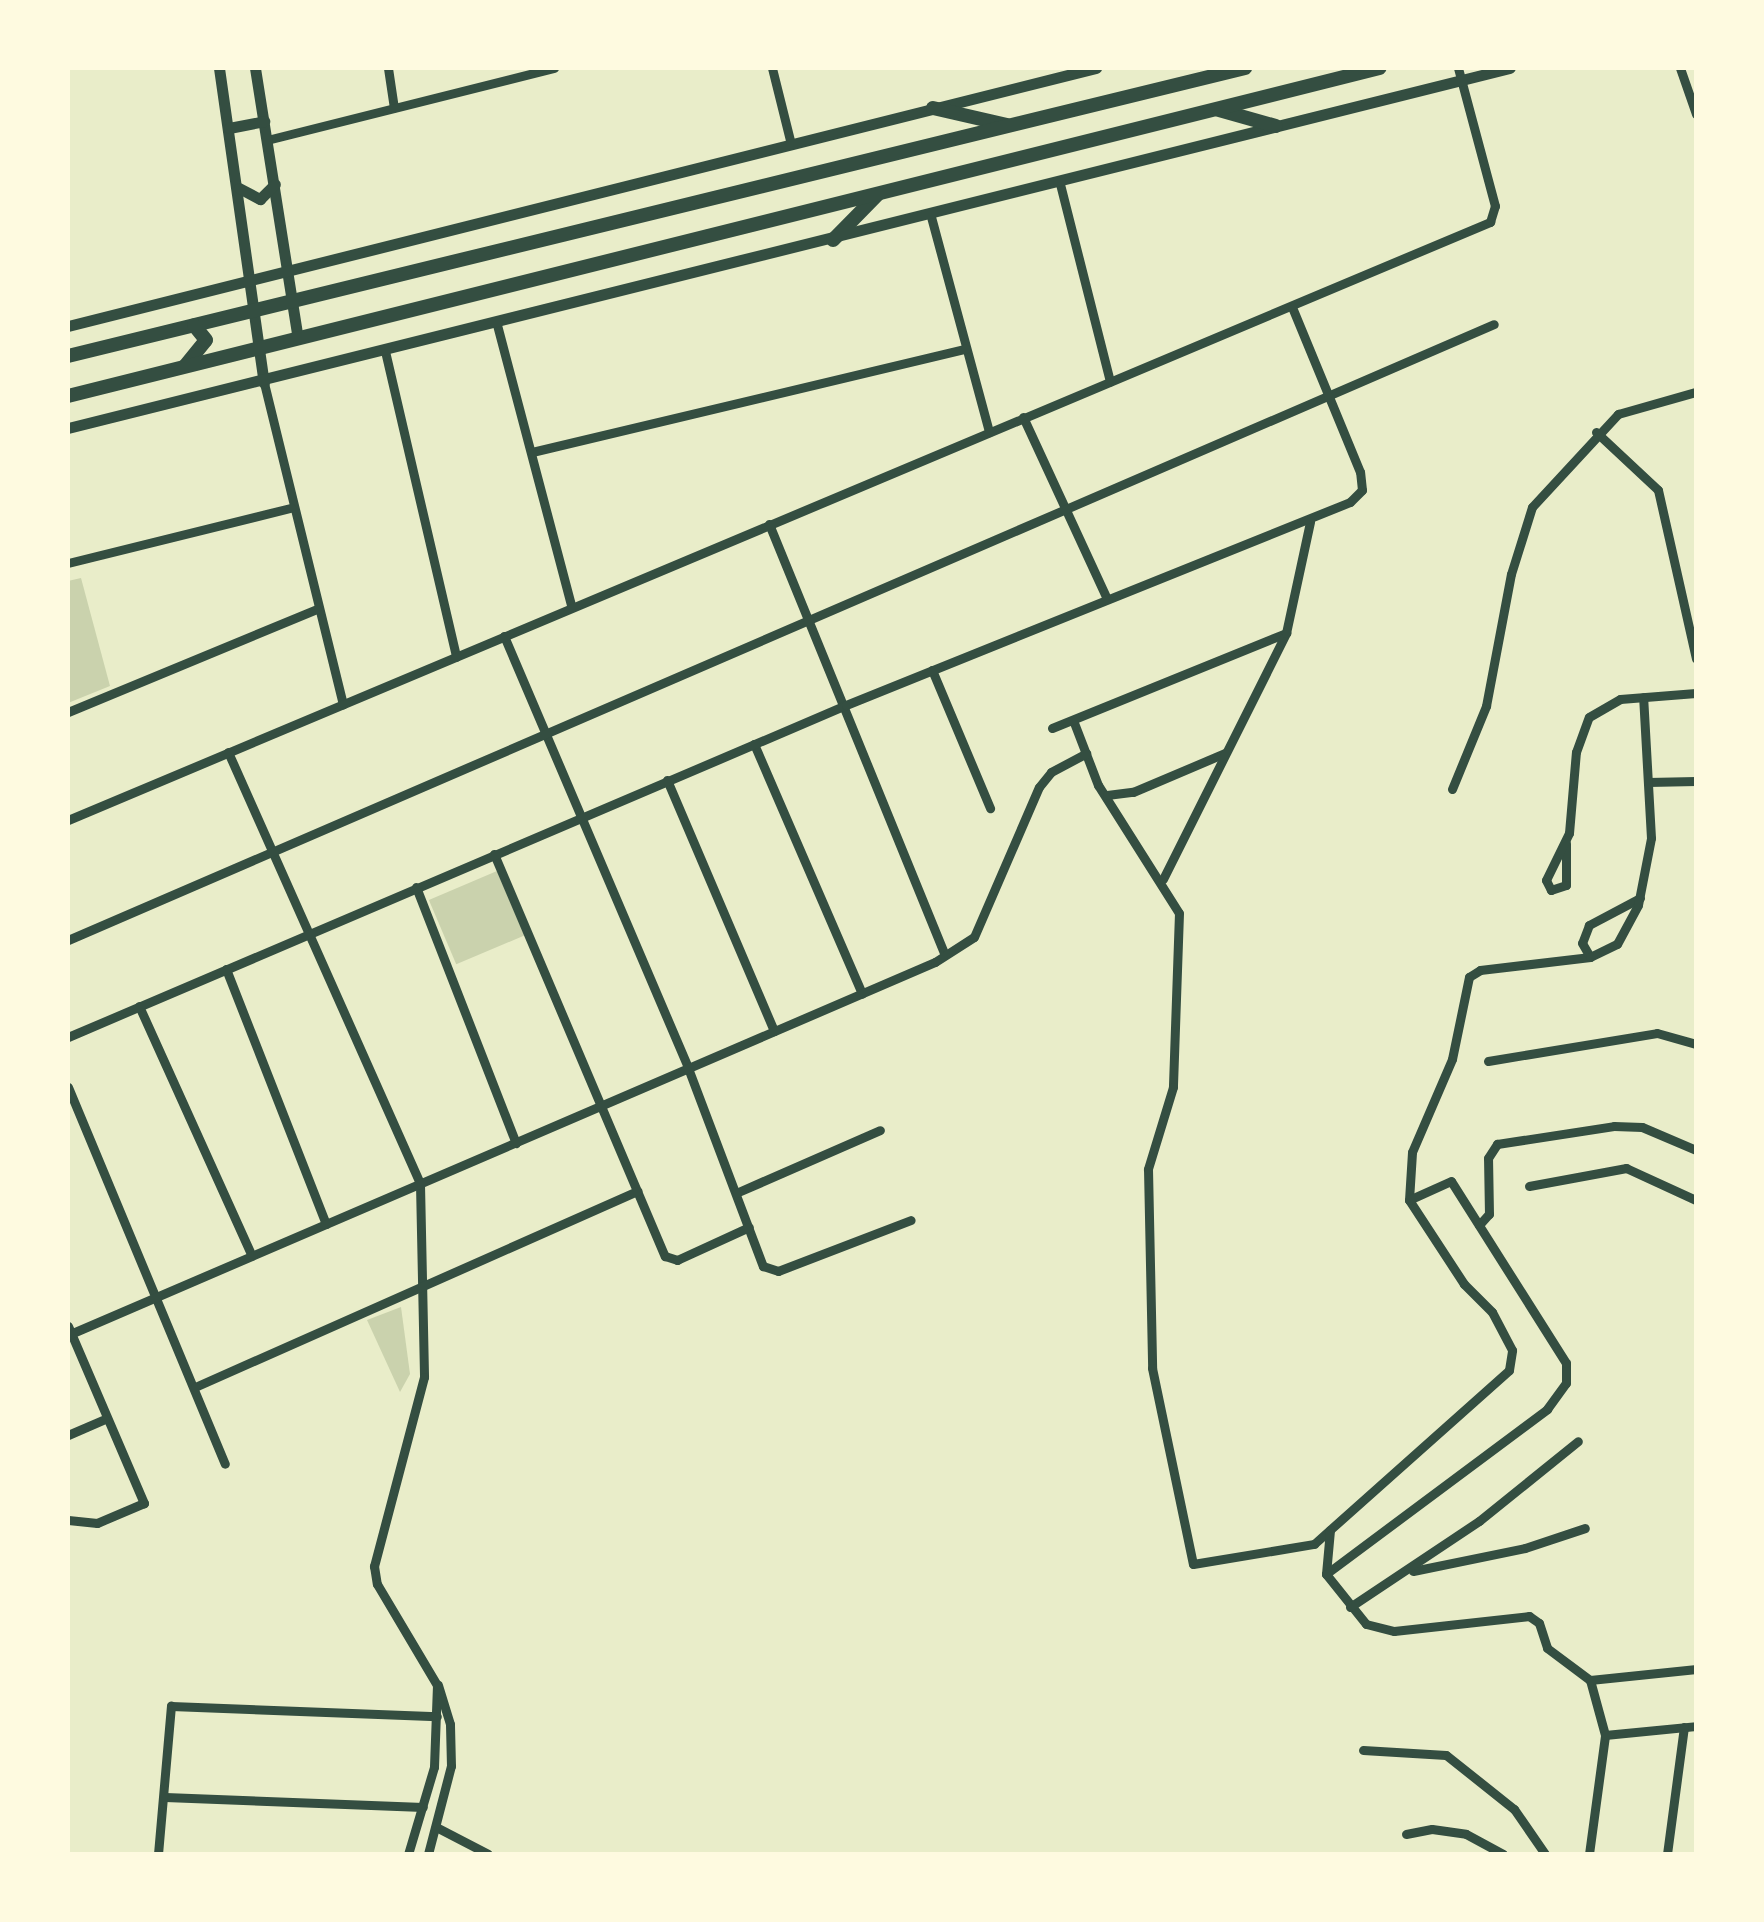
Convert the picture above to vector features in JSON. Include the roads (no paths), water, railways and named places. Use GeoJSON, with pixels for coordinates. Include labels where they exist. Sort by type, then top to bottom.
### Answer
{"type":"FeatureCollection","features":[{"type":"Feature","properties":{"kind":"main road"},"geometry":{"type":"LineString","coordinates":[[72,353],[1245,68]]}},
{"type":"Feature","properties":{"kind":"main road"},"geometry":{"type":"LineString","coordinates":[[68,396],[1380,68]]}},
{"type":"Feature","properties":{"kind":"main road"},"geometry":{"type":"LineString","coordinates":[[933,108],[1013,126]]}},
{"type":"Feature","properties":{"kind":"main road"},"geometry":{"type":"LineString","coordinates":[[1208,109],[1276,126]]}},
{"type":"Feature","properties":{"kind":"main road"},"geometry":{"type":"LineString","coordinates":[[833,240],[882,192]]}},
{"type":"Feature","properties":{"kind":"main road"},"geometry":{"type":"LineString","coordinates":[[180,369],[204,346],[205,335],[194,325]]}},
{"type":"Feature","properties":{"kind":"street"},"geometry":{"type":"LineString","coordinates":[[219,68],[258,309],[264,383],[291,508],[343,704]]}},
{"type":"Feature","properties":{"kind":"street"},"geometry":{"type":"LineString","coordinates":[[255,68],[298,339]]}},
{"type":"Feature","properties":{"kind":"street"},"geometry":{"type":"LineString","coordinates":[[388,68],[394,108]]}},
{"type":"Feature","properties":{"kind":"street"},"geometry":{"type":"LineString","coordinates":[[267,140],[512,73],[554,68]]}},
{"type":"Feature","properties":{"kind":"street"},"geometry":{"type":"LineString","coordinates":[[772,68],[792,144]]}},
{"type":"Feature","properties":{"kind":"street"},"geometry":{"type":"LineString","coordinates":[[68,326],[1096,68]]}},
{"type":"Feature","properties":{"kind":"street"},"geometry":{"type":"LineString","coordinates":[[68,428],[264,383],[496,321],[833,240],[1276,126],[1460,74],[1510,68]]}},
{"type":"Feature","properties":{"kind":"street"},"geometry":{"type":"LineString","coordinates":[[1680,68],[1696,114]]}},
{"type":"Feature","properties":{"kind":"street"},"geometry":{"type":"LineString","coordinates":[[68,820],[571,605],[1292,307],[1495,218],[1460,74]]}},
{"type":"Feature","properties":{"kind":"street"},"geometry":{"type":"LineString","coordinates":[[230,128],[264,120]]}},
{"type":"Feature","properties":{"kind":"street"},"geometry":{"type":"LineString","coordinates":[[1060,180],[1110,382]]}},
{"type":"Feature","properties":{"kind":"street"},"geometry":{"type":"LineString","coordinates":[[239,188],[260,199],[275,184]]}},
{"type":"Feature","properties":{"kind":"street"},"geometry":{"type":"LineString","coordinates":[[930,214],[988,432]]}},
{"type":"Feature","properties":{"kind":"street"},"geometry":{"type":"LineString","coordinates":[[68,1037],[846,705],[1310,522],[1362,490],[1332,398],[1292,307]]}},
{"type":"Feature","properties":{"kind":"street"},"geometry":{"type":"LineString","coordinates":[[496,321],[571,605]]}},
{"type":"Feature","properties":{"kind":"street"},"geometry":{"type":"LineString","coordinates":[[68,940],[1332,398],[1494,324]]}},
{"type":"Feature","properties":{"kind":"street"},"geometry":{"type":"LineString","coordinates":[[532,452],[966,348]]}},
{"type":"Feature","properties":{"kind":"street"},"geometry":{"type":"LineString","coordinates":[[385,351],[456,656]]}},
{"type":"Feature","properties":{"kind":"street"},"geometry":{"type":"LineString","coordinates":[[1452,788],[1486,706],[1523,526],[1536,500],[1596,432],[1634,406],[1696,392]]}},
{"type":"Feature","properties":{"kind":"street"},"geometry":{"type":"LineString","coordinates":[[1023,417],[1108,600]]}},
{"type":"Feature","properties":{"kind":"street"},"geometry":{"type":"LineString","coordinates":[[1596,432],[1658,490],[1696,659]]}},
{"type":"Feature","properties":{"kind":"street"},"geometry":{"type":"LineString","coordinates":[[68,563],[291,508]]}},
{"type":"Feature","properties":{"kind":"street"},"geometry":{"type":"LineString","coordinates":[[1163,879],[1286,633],[1310,522]]}},
{"type":"Feature","properties":{"kind":"street"},"geometry":{"type":"LineString","coordinates":[[768,524],[846,705],[944,953]]}},
{"type":"Feature","properties":{"kind":"street"},"geometry":{"type":"LineString","coordinates":[[68,712],[317,609]]}},
{"type":"Feature","properties":{"kind":"street"},"geometry":{"type":"LineString","coordinates":[[1052,728],[1286,633]]}},
{"type":"Feature","properties":{"kind":"street"},"geometry":{"type":"LineString","coordinates":[[504,636],[688,1068],[763,1266],[774,1271],[911,1220]]}},
{"type":"Feature","properties":{"kind":"street"},"geometry":{"type":"LineString","coordinates":[[932,670],[990,808]]}},
{"type":"Feature","properties":{"kind":"street"},"geometry":{"type":"LineString","coordinates":[[1566,842],[1546,880],[1551,890],[1566,884],[1566,842],[1576,752],[1588,717],[1602,706],[1644,696],[1696,693]]}},
{"type":"Feature","properties":{"kind":"street"},"geometry":{"type":"LineString","coordinates":[[1073,720],[1107,795],[1163,879],[1179,913],[1181,942],[1172,994],[1173,1086],[1148,1170],[1152,1368],[1190,1559],[1200,1564],[1296,1551],[1330,1530],[1509,1370],[1512,1350],[1492,1312],[1464,1284],[1409,1200],[1412,1152],[1452,1058],[1468,977],[1480,970],[1590,956],[1617,944],[1640,898],[1651,838],[1644,696]]}},
{"type":"Feature","properties":{"kind":"street"},"geometry":{"type":"LineString","coordinates":[[754,744],[862,994]]}},
{"type":"Feature","properties":{"kind":"street"},"geometry":{"type":"LineString","coordinates":[[228,752],[420,1184],[419,1288],[424,1378],[374,1566],[385,1600],[446,1702],[452,1748],[438,1828],[428,1854]]}},
{"type":"Feature","properties":{"kind":"street"},"geometry":{"type":"LineString","coordinates":[[1107,795],[1133,792],[1226,752]]}},
{"type":"Feature","properties":{"kind":"street"},"geometry":{"type":"LineString","coordinates":[[68,1520],[96,1524],[144,1505],[69,1332],[862,994],[974,937],[1039,786],[1051,772],[1086,753]]}},
{"type":"Feature","properties":{"kind":"street"},"geometry":{"type":"LineString","coordinates":[[667,780],[774,1031]]}},
{"type":"Feature","properties":{"kind":"street"},"geometry":{"type":"LineString","coordinates":[[1648,782],[1696,781]]}},
{"type":"Feature","properties":{"kind":"street"},"geometry":{"type":"LineString","coordinates":[[494,854],[669,1259],[749,1227]]}},
{"type":"Feature","properties":{"kind":"street"},"geometry":{"type":"LineString","coordinates":[[416,888],[516,1143]]}},
{"type":"Feature","properties":{"kind":"street"},"geometry":{"type":"LineString","coordinates":[[1590,956],[1582,943],[1589,925],[1640,898]]}},
{"type":"Feature","properties":{"kind":"street"},"geometry":{"type":"LineString","coordinates":[[226,969],[326,1224]]}},
{"type":"Feature","properties":{"kind":"street"},"geometry":{"type":"LineString","coordinates":[[139,1006],[252,1256]]}},
{"type":"Feature","properties":{"kind":"street"},"geometry":{"type":"LineString","coordinates":[[1488,1061],[1657,1033],[1696,1044]]}},
{"type":"Feature","properties":{"kind":"street"},"geometry":{"type":"LineString","coordinates":[[68,1087],[225,1464]]}},
{"type":"Feature","properties":{"kind":"street"},"geometry":{"type":"LineString","coordinates":[[1479,1225],[1489,1214],[1488,1158],[1498,1144],[1614,1126],[1642,1127],[1696,1150]]}},
{"type":"Feature","properties":{"kind":"street"},"geometry":{"type":"LineString","coordinates":[[736,1193],[880,1130]]}},
{"type":"Feature","properties":{"kind":"street"},"geometry":{"type":"LineString","coordinates":[[1529,1186],[1626,1168],[1696,1200]]}},
{"type":"Feature","properties":{"kind":"street"},"geometry":{"type":"LineString","coordinates":[[1326,1574],[1547,1409],[1566,1383],[1566,1363],[1447,1179],[1409,1200]]}},
{"type":"Feature","properties":{"kind":"street"},"geometry":{"type":"LineString","coordinates":[[195,1387],[637,1192]]}},
{"type":"Feature","properties":{"kind":"street"},"geometry":{"type":"LineString","coordinates":[[68,1435],[104,1419]]}},
{"type":"Feature","properties":{"kind":"street"},"geometry":{"type":"LineString","coordinates":[[1350,1606],[1408,1572],[1578,1442]]}},
{"type":"Feature","properties":{"kind":"street"},"geometry":{"type":"LineString","coordinates":[[1408,1572],[1525,1548],[1585,1528]]}},
{"type":"Feature","properties":{"kind":"street"},"geometry":{"type":"LineString","coordinates":[[1330,1530],[1326,1574],[1366,1624],[1394,1631],[1529,1616],[1540,1623],[1548,1648],[1590,1680],[1604,1735],[1589,1854]]}},
{"type":"Feature","properties":{"kind":"street"},"geometry":{"type":"LineString","coordinates":[[1590,1680],[1696,1669]]}},
{"type":"Feature","properties":{"kind":"street"},"geometry":{"type":"LineString","coordinates":[[408,1854],[423,1807],[436,1716],[435,1678]]}},
{"type":"Feature","properties":{"kind":"street"},"geometry":{"type":"LineString","coordinates":[[158,1854],[171,1706],[436,1716]]}},
{"type":"Feature","properties":{"kind":"street"},"geometry":{"type":"LineString","coordinates":[[1604,1735],[1696,1726]]}},
{"type":"Feature","properties":{"kind":"street"},"geometry":{"type":"LineString","coordinates":[[1668,1854],[1684,1727]]}},
{"type":"Feature","properties":{"kind":"street"},"geometry":{"type":"LineString","coordinates":[[1363,1750],[1446,1755],[1514,1809],[1544,1854]]}},
{"type":"Feature","properties":{"kind":"street"},"geometry":{"type":"LineString","coordinates":[[165,1797],[423,1807]]}},
{"type":"Feature","properties":{"kind":"street"},"geometry":{"type":"LineString","coordinates":[[438,1828],[488,1854]]}},
{"type":"Feature","properties":{"kind":"street"},"geometry":{"type":"LineString","coordinates":[[1406,1834],[1432,1829],[1466,1834],[1503,1854]]}}]}
